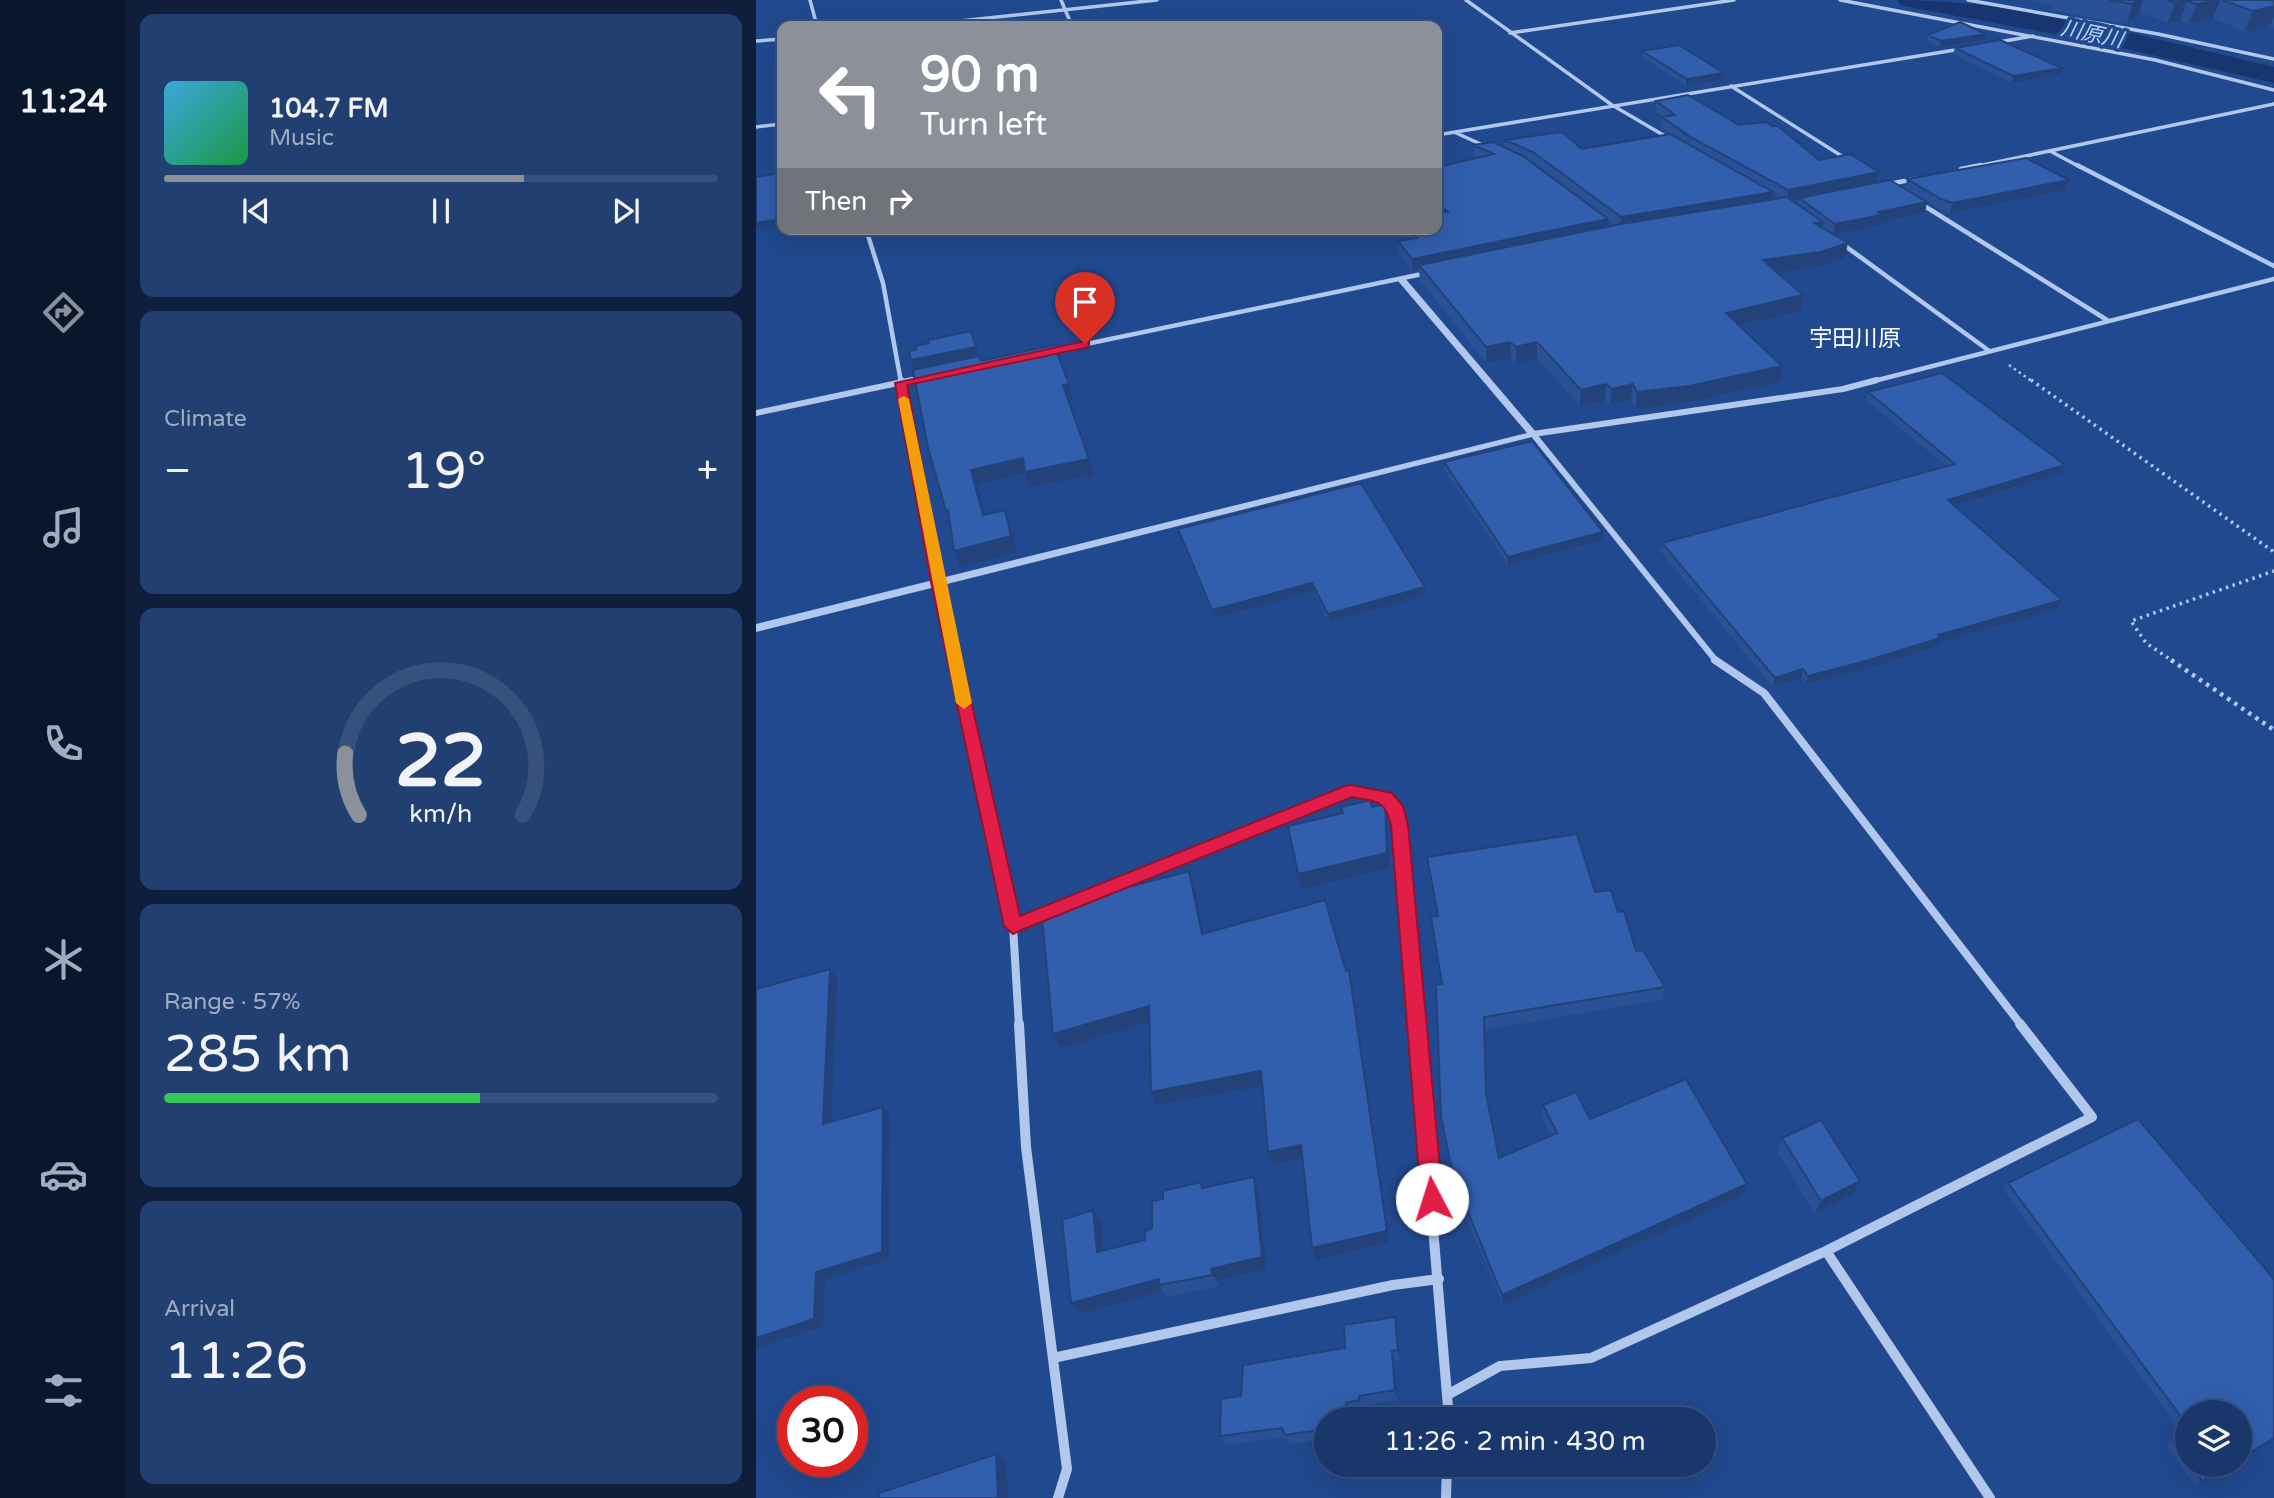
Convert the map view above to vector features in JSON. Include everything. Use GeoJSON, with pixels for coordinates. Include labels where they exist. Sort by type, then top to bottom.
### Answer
{"type":"FeatureCollection","features":[{"type":"Feature","properties":{"kind":"street"},"geometry":{"type":"LineString","coordinates":[[810,0],[816,21]]}},
{"type":"Feature","properties":{"kind":"street"},"geometry":{"type":"LineString","coordinates":[[1061,0],[1071,21]]}},
{"type":"Feature","properties":{"kind":"street"},"geometry":{"type":"LineString","coordinates":[[965,21],[1157,0]]}},
{"type":"Feature","properties":{"kind":"street"},"geometry":{"type":"LineString","coordinates":[[1466,0],[1612,106],[1674,142]]}},
{"type":"Feature","properties":{"kind":"street"},"geometry":{"type":"LineString","coordinates":[[1510,33],[1734,0]]}},
{"type":"Feature","properties":{"kind":"street"},"geometry":{"type":"LineString","coordinates":[[1840,0],[2155,60],[2274,90]]}},
{"type":"Feature","properties":{"kind":"street"},"geometry":{"type":"LineString","coordinates":[[1968,0],[2158,34],[2274,59]]}},
{"type":"Feature","properties":{"kind":"street"},"geometry":{"type":"LineString","coordinates":[[1981,45],[2033,36]]}},
{"type":"Feature","properties":{"kind":"street"},"geometry":{"type":"LineString","coordinates":[[756,41],[777,39]]}},
{"type":"Feature","properties":{"kind":"street"},"geometry":{"type":"LineString","coordinates":[[1442,134],[1968,48]]}},
{"type":"Feature","properties":{"kind":"street"},"geometry":{"type":"LineString","coordinates":[[1731,86],[1854,163]]}},
{"type":"Feature","properties":{"kind":"street"},"geometry":{"type":"LineString","coordinates":[[1955,171],[2274,104]]}},
{"type":"Feature","properties":{"kind":"street"},"geometry":{"type":"LineString","coordinates":[[756,127],[777,125]]}},
{"type":"Feature","properties":{"kind":"street"},"geometry":{"type":"LineString","coordinates":[[1453,132],[1499,152]]}},
{"type":"Feature","properties":{"kind":"street"},"geometry":{"type":"LineString","coordinates":[[2049,151],[2274,265]]}},
{"type":"Feature","properties":{"kind":"street"},"geometry":{"type":"LineString","coordinates":[[1899,192],[1887,185],[1928,176]]}},
{"type":"Feature","properties":{"kind":"street"},"geometry":{"type":"LineString","coordinates":[[1911,198],[2107,320]]}},
{"type":"Feature","properties":{"kind":"street"},"geometry":{"type":"LineString","coordinates":[[868,235],[883,283],[937,582],[1013,926],[1026,1147],[1068,1469],[1058,1498]]}},
{"type":"Feature","properties":{"kind":"street"},"geometry":{"type":"LineString","coordinates":[[1830,236],[1988,350]]}},
{"type":"Feature","properties":{"kind":"street"},"geometry":{"type":"LineString","coordinates":[[1036,355],[1428,273]]}},
{"type":"Feature","properties":{"kind":"street"},"geometry":{"type":"LineString","coordinates":[[756,628],[1533,434],[1843,389],[2274,278]]}},
{"type":"Feature","properties":{"kind":"street"},"geometry":{"type":"LineString","coordinates":[[1401,279],[1533,434],[1719,665],[1764,694],[2092,1117],[1826,1251],[1591,1358],[1500,1366],[1449,1394]]}},
{"type":"Feature","properties":{"kind":"street"},"geometry":{"type":"LineString","coordinates":[[756,413],[928,377]]}},
{"type":"Feature","properties":{"kind":"street"},"geometry":{"type":"LineString","coordinates":[[1013,926],[1351,791],[1386,797],[1394,806],[1399,825],[1449,1407]]}},
{"type":"Feature","properties":{"kind":"street"},"geometry":{"type":"LineString","coordinates":[[1826,1251],[1990,1498]]}},
{"type":"Feature","properties":{"kind":"street"},"geometry":{"type":"LineString","coordinates":[[1053,1358],[1393,1285],[1439,1279]]}},
{"type":"Feature","properties":{"kind":"street"},"geometry":{"type":"LineString","coordinates":[[1446,1498],[1447,1477]]}},
{"type":"Feature","properties":{"kind":"path"},"geometry":{"type":"LineString","coordinates":[[1988,350],[2274,552]]}},
{"type":"Feature","properties":{"kind":"path"},"geometry":{"type":"LineString","coordinates":[[2274,571],[2131,621],[2146,643],[2274,730]]}},
{"type":"Feature","properties":{"kind":"building"},"geometry":{"type":"Polygon","coordinates":[[[2109,0],[2137,0],[2133,4],[2109,0]]]}},
{"type":"Feature","properties":{"kind":"building"},"geometry":{"type":"Polygon","coordinates":[[[2167,0],[2218,0],[2197,4],[2167,0]]]}},
{"type":"Feature","properties":{"kind":"building"},"geometry":{"type":"Polygon","coordinates":[[[2222,0],[2274,0],[2274,6],[2253,11],[2222,0]]]}},
{"type":"Feature","properties":{"kind":"building"},"geometry":{"type":"Polygon","coordinates":[[[1960,22],[1986,34],[1941,41],[1928,35],[1960,22]]]}},
{"type":"Feature","properties":{"kind":"building"},"geometry":{"type":"Polygon","coordinates":[[[2000,40],[2062,68],[2013,76],[1955,48],[2000,40]]]}},
{"type":"Feature","properties":{"kind":"building"},"geometry":{"type":"Polygon","coordinates":[[[1679,45],[1724,73],[1687,79],[1642,51],[1679,45]]]}},
{"type":"Feature","properties":{"kind":"building"},"geometry":{"type":"Polygon","coordinates":[[[1688,95],[1739,125],[1766,122],[1778,126],[1819,160],[1850,154],[1879,172],[1788,190],[1683,133],[1662,117],[1675,115],[1656,101],[1688,95]]]}},
{"type":"Feature","properties":{"kind":"building"},"geometry":{"type":"Polygon","coordinates":[[[1562,132],[1582,149],[1670,134],[1773,192],[1621,217],[1533,152],[1505,140],[1562,132]]]}},
{"type":"Feature","properties":{"kind":"building"},"geometry":{"type":"Polygon","coordinates":[[[1493,142],[1523,156],[1608,219],[1412,259],[1398,241],[1417,238],[1415,235],[1442,235],[1442,213],[1448,212],[1442,207],[1442,166],[1494,154],[1473,145],[1493,142]]]}},
{"type":"Feature","properties":{"kind":"building"},"geometry":{"type":"Polygon","coordinates":[[[2026,158],[2069,180],[1953,203],[1907,179],[2026,158]]]}},
{"type":"Feature","properties":{"kind":"building"},"geometry":{"type":"Polygon","coordinates":[[[777,174],[777,220],[756,223],[756,177],[777,174]]]}},
{"type":"Feature","properties":{"kind":"building"},"geometry":{"type":"Polygon","coordinates":[[[1890,180],[1927,202],[1878,212],[1882,215],[1835,224],[1799,198],[1890,180]]]}},
{"type":"Feature","properties":{"kind":"building"},"geometry":{"type":"Polygon","coordinates":[[[1787,197],[1823,222],[1814,223],[1848,243],[1821,252],[1763,260],[1803,295],[1726,313],[1782,366],[1689,386],[1637,392],[1633,384],[1612,389],[1606,384],[1581,390],[1537,342],[1516,347],[1510,342],[1486,347],[1419,265],[1621,224],[1787,197]]]}},
{"type":"Feature","properties":{"kind":"building"},"geometry":{"type":"Polygon","coordinates":[[[971,331],[976,347],[911,360],[909,351],[916,350],[915,346],[929,343],[928,340],[971,331]]]}},
{"type":"Feature","properties":{"kind":"building"},"geometry":{"type":"Polygon","coordinates":[[[1054,345],[1069,384],[1063,385],[1089,459],[1025,472],[1023,458],[971,470],[983,515],[1005,510],[1011,536],[954,551],[948,510],[946,511],[928,448],[913,370],[979,356],[980,360],[985,360],[1054,345]]]}},
{"type":"Feature","properties":{"kind":"building"},"geometry":{"type":"Polygon","coordinates":[[[1942,373],[2065,465],[1948,500],[2062,600],[1938,635],[1940,638],[1866,661],[1808,676],[1803,669],[1775,678],[1662,543],[1955,464],[1868,392],[1942,373]]]}},
{"type":"Feature","properties":{"kind":"building"},"geometry":{"type":"Polygon","coordinates":[[[1532,441],[1603,532],[1508,557],[1444,462],[1532,441]]]}},
{"type":"Feature","properties":{"kind":"building"},"geometry":{"type":"Polygon","coordinates":[[[1361,483],[1425,587],[1328,614],[1312,583],[1212,610],[1178,529],[1361,483]]]}},
{"type":"Feature","properties":{"kind":"building"},"geometry":{"type":"Polygon","coordinates":[[[1370,800],[1372,807],[1385,804],[1387,853],[1298,874],[1288,826],[1343,813],[1341,807],[1370,800]]]}},
{"type":"Feature","properties":{"kind":"building"},"geometry":{"type":"Polygon","coordinates":[[[1577,834],[1595,892],[1611,890],[1618,912],[1624,911],[1636,951],[1643,950],[1665,987],[1484,1017],[1486,1093],[1499,1158],[1557,1133],[1543,1105],[1576,1092],[1590,1119],[1686,1079],[1747,1184],[1502,1295],[1453,1176],[1441,1116],[1436,985],[1442,984],[1431,917],[1438,916],[1427,857],[1577,834]]]}},
{"type":"Feature","properties":{"kind":"building"},"geometry":{"type":"Polygon","coordinates":[[[1189,871],[1202,934],[1325,900],[1346,971],[1349,970],[1387,1231],[1312,1248],[1301,1145],[1268,1152],[1261,1071],[1151,1092],[1149,1006],[1053,1034],[1042,917],[1084,905],[1083,899],[1189,871]]]}},
{"type":"Feature","properties":{"kind":"building"},"geometry":{"type":"Polygon","coordinates":[[[830,969],[823,1124],[883,1107],[882,1252],[816,1272],[814,1319],[756,1338],[756,989],[830,969]]]}},
{"type":"Feature","properties":{"kind":"building"},"geometry":{"type":"Polygon","coordinates":[[[2138,1119],[2274,1279],[2274,1438],[2252,1452],[2252,1400],[2175,1400],[2175,1408],[2008,1183],[2138,1119]]]}},
{"type":"Feature","properties":{"kind":"building"},"geometry":{"type":"Polygon","coordinates":[[[1821,1120],[1860,1181],[1821,1201],[1782,1138],[1821,1120]]]}},
{"type":"Feature","properties":{"kind":"building"},"geometry":{"type":"Polygon","coordinates":[[[1254,1177],[1262,1257],[1211,1269],[1213,1275],[1159,1285],[1159,1279],[1071,1303],[1062,1220],[1093,1210],[1097,1252],[1145,1240],[1145,1231],[1152,1228],[1152,1201],[1163,1199],[1163,1191],[1201,1182],[1202,1188],[1254,1177]]]}},
{"type":"Feature","properties":{"kind":"building"},"geometry":{"type":"Polygon","coordinates":[[[1395,1317],[1398,1350],[1392,1351],[1395,1390],[1359,1396],[1359,1400],[1346,1403],[1346,1407],[1314,1407],[1314,1431],[1285,1435],[1282,1428],[1220,1436],[1221,1399],[1241,1396],[1243,1365],[1345,1348],[1344,1325],[1395,1317]]]}},
{"type":"Feature","properties":{"kind":"building"},"geometry":{"type":"Polygon","coordinates":[[[996,1454],[998,1498],[879,1498],[879,1493],[996,1454]]]}},
{"type":"Feature","properties":{"kind":"waterway","name":"川原川"},"geometry":{"type":"LineString","coordinates":[[1909,0],[2092,33],[2274,75]]}},
{"type":"Feature","properties":{"kind":"slow traffic"},"geometry":{"type":"LineString","coordinates":[[904,399],[937,582],[964,703]]}},
{"type":"Feature","properties":{"kind":"district","name":"宇田川原"},"geometry":{"type":"Point","coordinates":[1855,338]}},
{"type":"Feature","properties":{"kind":"route"},"geometry":{"type":"LineString","coordinates":[[1085,344],[901,383],[937,582],[1013,926],[1351,791],[1371,792],[1386,797],[1394,806],[1399,825],[1432,1199]]}}]}
